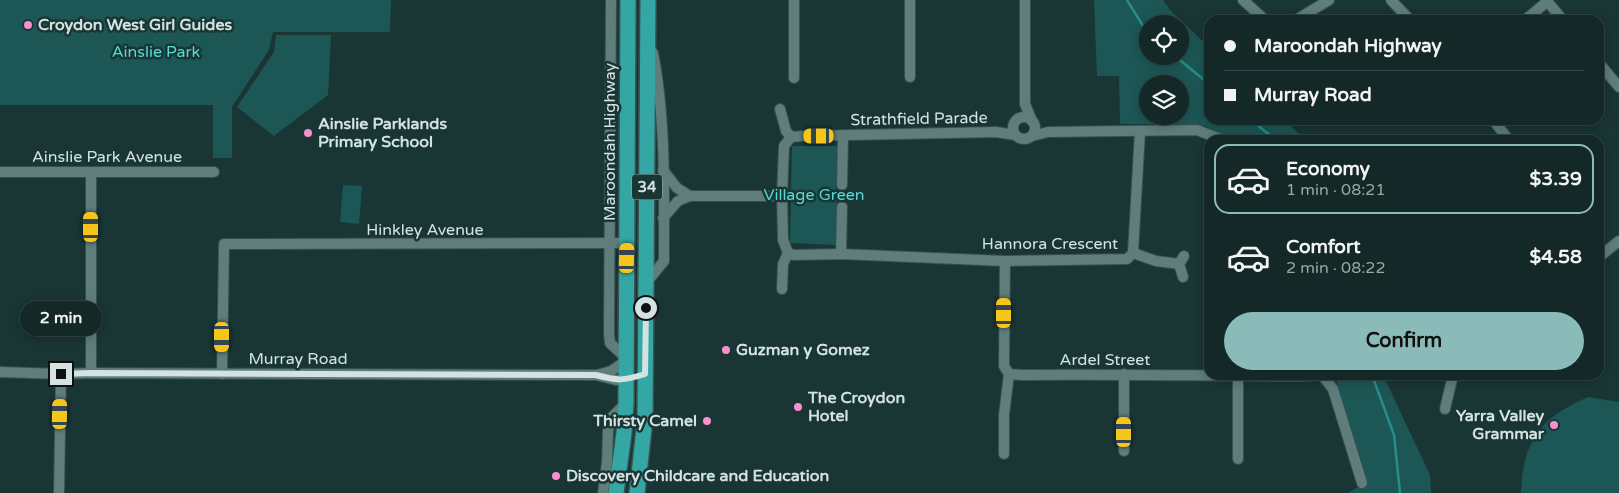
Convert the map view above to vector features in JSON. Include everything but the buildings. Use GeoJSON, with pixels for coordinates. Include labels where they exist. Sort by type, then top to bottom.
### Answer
{"type":"FeatureCollection","features":[{"type":"Feature","properties":{"kind":"highway","name":"Maroondah Highway"},"geometry":{"type":"LineString","coordinates":[[616,493],[626,403],[628,0]]}},
{"type":"Feature","properties":{"kind":"highway","name":"34"},"geometry":{"type":"LineString","coordinates":[[638,492],[645,419],[648,0]]}},
{"type":"Feature","properties":{"kind":"highway"},"geometry":{"type":"LineString","coordinates":[[626,380],[645,374]]}},
{"type":"Feature","properties":{"kind":"street"},"geometry":{"type":"LineString","coordinates":[[610,0],[610,344],[626,359]]}},
{"type":"Feature","properties":{"kind":"street"},"geometry":{"type":"LineString","coordinates":[[794,0],[794,78]]}},
{"type":"Feature","properties":{"kind":"street"},"geometry":{"type":"LineString","coordinates":[[910,0],[910,77]]}},
{"type":"Feature","properties":{"kind":"street"},"geometry":{"type":"LineString","coordinates":[[1025,0],[1025,104],[1033,122],[1034,130],[1032,136]]}},
{"type":"Feature","properties":{"kind":"street"},"geometry":{"type":"LineString","coordinates":[[1243,0],[1259,15]]}},
{"type":"Feature","properties":{"kind":"street"},"geometry":{"type":"LineString","coordinates":[[1304,15],[1329,0]]}},
{"type":"Feature","properties":{"kind":"street"},"geometry":{"type":"LineString","coordinates":[[1391,0],[1405,15]]}},
{"type":"Feature","properties":{"kind":"street"},"geometry":{"type":"LineString","coordinates":[[1531,15],[1547,1],[1559,15]]}},
{"type":"Feature","properties":{"kind":"street"},"geometry":{"type":"LineString","coordinates":[[646,283],[664,261],[663,170],[656,72],[648,27]]}},
{"type":"Feature","properties":{"kind":"street"},"geometry":{"type":"LineString","coordinates":[[1604,69],[1619,87]]}},
{"type":"Feature","properties":{"kind":"street"},"geometry":{"type":"LineString","coordinates":[[1025,104],[1013,128],[1015,135],[1021,139],[1048,132],[1174,129],[1197,130],[1210,135]]}},
{"type":"Feature","properties":{"kind":"street"},"geometry":{"type":"LineString","coordinates":[[780,109],[786,131],[791,137],[784,146],[783,240],[788,253],[783,264],[782,288]]}},
{"type":"Feature","properties":{"kind":"street"},"geometry":{"type":"LineString","coordinates":[[1016,121],[1023,118],[1048,132]]}},
{"type":"Feature","properties":{"kind":"street","name":"Strathfield Parade"},"geometry":{"type":"LineString","coordinates":[[996,132],[1016,121]]}},
{"type":"Feature","properties":{"kind":"street"},"geometry":{"type":"LineString","coordinates":[[1497,125],[1505,135]]}},
{"type":"Feature","properties":{"kind":"street","name":"Hannora Crescent"},"geometry":{"type":"LineString","coordinates":[[788,253],[1005,261],[1127,259],[1133,253],[1140,131]]}},
{"type":"Feature","properties":{"kind":"street","name":"Strathfield Parade"},"geometry":{"type":"LineString","coordinates":[[791,137],[996,132],[1015,135]]}},
{"type":"Feature","properties":{"kind":"street","name":"Strathfield Parade"},"geometry":{"type":"LineString","coordinates":[[842,136],[842,185]]}},
{"type":"Feature","properties":{"kind":"street"},"geometry":{"type":"LineString","coordinates":[[663,170],[677,188],[690,196]]}},
{"type":"Feature","properties":{"kind":"street","name":"Ainslie Park Avenue"},"geometry":{"type":"LineString","coordinates":[[0,172],[214,172]]}},
{"type":"Feature","properties":{"kind":"street"},"geometry":{"type":"LineString","coordinates":[[91,172],[91,373]]}},
{"type":"Feature","properties":{"kind":"street"},"geometry":{"type":"LineString","coordinates":[[664,218],[678,201],[690,196],[782,196]]}},
{"type":"Feature","properties":{"kind":"street"},"geometry":{"type":"LineString","coordinates":[[841,254],[842,207]]}},
{"type":"Feature","properties":{"kind":"street"},"geometry":{"type":"LineString","coordinates":[[1604,253],[1619,240]]}},
{"type":"Feature","properties":{"kind":"street","name":"Hinkley Avenue"},"geometry":{"type":"LineString","coordinates":[[222,374],[224,244],[627,243]]}},
{"type":"Feature","properties":{"kind":"street"},"geometry":{"type":"LineString","coordinates":[[1133,253],[1156,260],[1182,260],[1183,278]]}},
{"type":"Feature","properties":{"kind":"street"},"geometry":{"type":"LineString","coordinates":[[1004,454],[1004,415],[1010,374],[1004,366],[1005,261]]}},
{"type":"Feature","properties":{"kind":"street","name":"Murray Road"},"geometry":{"type":"LineString","coordinates":[[596,375],[611,371],[626,359]]}},
{"type":"Feature","properties":{"kind":"street","name":"Murray Road"},"geometry":{"type":"LineString","coordinates":[[0,372],[61,374],[596,375],[616,380],[626,380]]}},
{"type":"Feature","properties":{"kind":"street"},"geometry":{"type":"LineString","coordinates":[[58,493],[61,374]]}},
{"type":"Feature","properties":{"kind":"street","name":"Ardel Street"},"geometry":{"type":"LineString","coordinates":[[1010,374],[1204,375]]}},
{"type":"Feature","properties":{"kind":"street"},"geometry":{"type":"LineString","coordinates":[[1124,374],[1124,451]]}},
{"type":"Feature","properties":{"kind":"street"},"geometry":{"type":"LineString","coordinates":[[1238,380],[1238,459]]}},
{"type":"Feature","properties":{"kind":"street"},"geometry":{"type":"LineString","coordinates":[[1326,380],[1333,389],[1362,482]]}},
{"type":"Feature","properties":{"kind":"street"},"geometry":{"type":"LineString","coordinates":[[1445,409],[1452,380]]}},
{"type":"Feature","properties":{"kind":"street"},"geometry":{"type":"LineString","coordinates":[[603,493],[608,462],[608,431],[612,418],[626,403]]}},
{"type":"Feature","properties":{"kind":"green space","name":"Ainslie Park"},"geometry":{"type":"Polygon","coordinates":[[[0,0],[391,0],[390,32],[273,32],[269,50],[232,107],[232,158],[213,158],[213,105],[0,105],[0,0]]]}},
{"type":"Feature","properties":{"kind":"green space"},"geometry":{"type":"Polygon","coordinates":[[[1094,0],[1163,0],[1175,15],[1139,15],[1139,65],[1189,65],[1189,28],[1204,42],[1204,125],[1290,125],[1300,135],[1222,135],[1205,126],[1186,125],[1189,125],[1189,75],[1139,75],[1139,124],[1120,124],[1119,76],[1097,76],[1094,0]]]}},
{"type":"Feature","properties":{"kind":"green space"},"geometry":{"type":"Polygon","coordinates":[[[276,35],[331,35],[328,95],[274,136],[237,107],[274,52],[276,35]]]}},
{"type":"Feature","properties":{"kind":"green space","name":"Village Green"},"geometry":{"type":"Polygon","coordinates":[[[792,146],[837,146],[836,245],[790,243],[792,146]]]}},
{"type":"Feature","properties":{"kind":"green space"},"geometry":{"type":"Polygon","coordinates":[[[343,185],[362,186],[359,224],[340,222],[343,185]]]}},
{"type":"Feature","properties":{"kind":"green space"},"geometry":{"type":"Polygon","coordinates":[[[1336,380],[1385,380],[1430,475],[1431,493],[1348,493],[1365,483],[1336,380]]]}},
{"type":"Feature","properties":{"kind":"green space"},"geometry":{"type":"Polygon","coordinates":[[[1588,397],[1619,402],[1619,493],[1521,493],[1522,475],[1526,459],[1530,445],[1537,433],[1558,413],[1588,397]]]}},
{"type":"Feature","properties":{"kind":"waterway"},"geometry":{"type":"LineString","coordinates":[[1127,0],[1139,19]]}},
{"type":"Feature","properties":{"kind":"waterway"},"geometry":{"type":"LineString","coordinates":[[1186,65],[1204,80]]}},
{"type":"Feature","properties":{"kind":"waterway"},"geometry":{"type":"LineString","coordinates":[[1257,125],[1270,135]]}},
{"type":"Feature","properties":{"kind":"waterway"},"geometry":{"type":"LineString","coordinates":[[1374,380],[1394,435],[1400,493]]}},
{"type":"Feature","properties":{"kind":"place","name":"Croydon West Girl Guides"},"geometry":{"type":"Point","coordinates":[28,25]}},
{"type":"Feature","properties":{"kind":"place","name":"Ainslie Parklands Primary School"},"geometry":{"type":"Point","coordinates":[308,133]}},
{"type":"Feature","properties":{"kind":"place","name":"Guzman y Gomez"},"geometry":{"type":"Point","coordinates":[726,350]}},
{"type":"Feature","properties":{"kind":"place","name":"The Croydon Hotel"},"geometry":{"type":"Point","coordinates":[798,407]}},
{"type":"Feature","properties":{"kind":"place","name":"Thirsty Camel"},"geometry":{"type":"Point","coordinates":[707,421]}},
{"type":"Feature","properties":{"kind":"place","name":"Yarra Valley Grammar"},"geometry":{"type":"Point","coordinates":[1554,425]}},
{"type":"Feature","properties":{"kind":"place","name":"Discovery Childcare and Education"},"geometry":{"type":"Point","coordinates":[556,476]}},
{"type":"Feature","properties":{"kind":"route"},"geometry":{"type":"LineString","coordinates":[[61,374],[596,375],[616,380],[626,380],[645,374],[646,308]]}}]}
